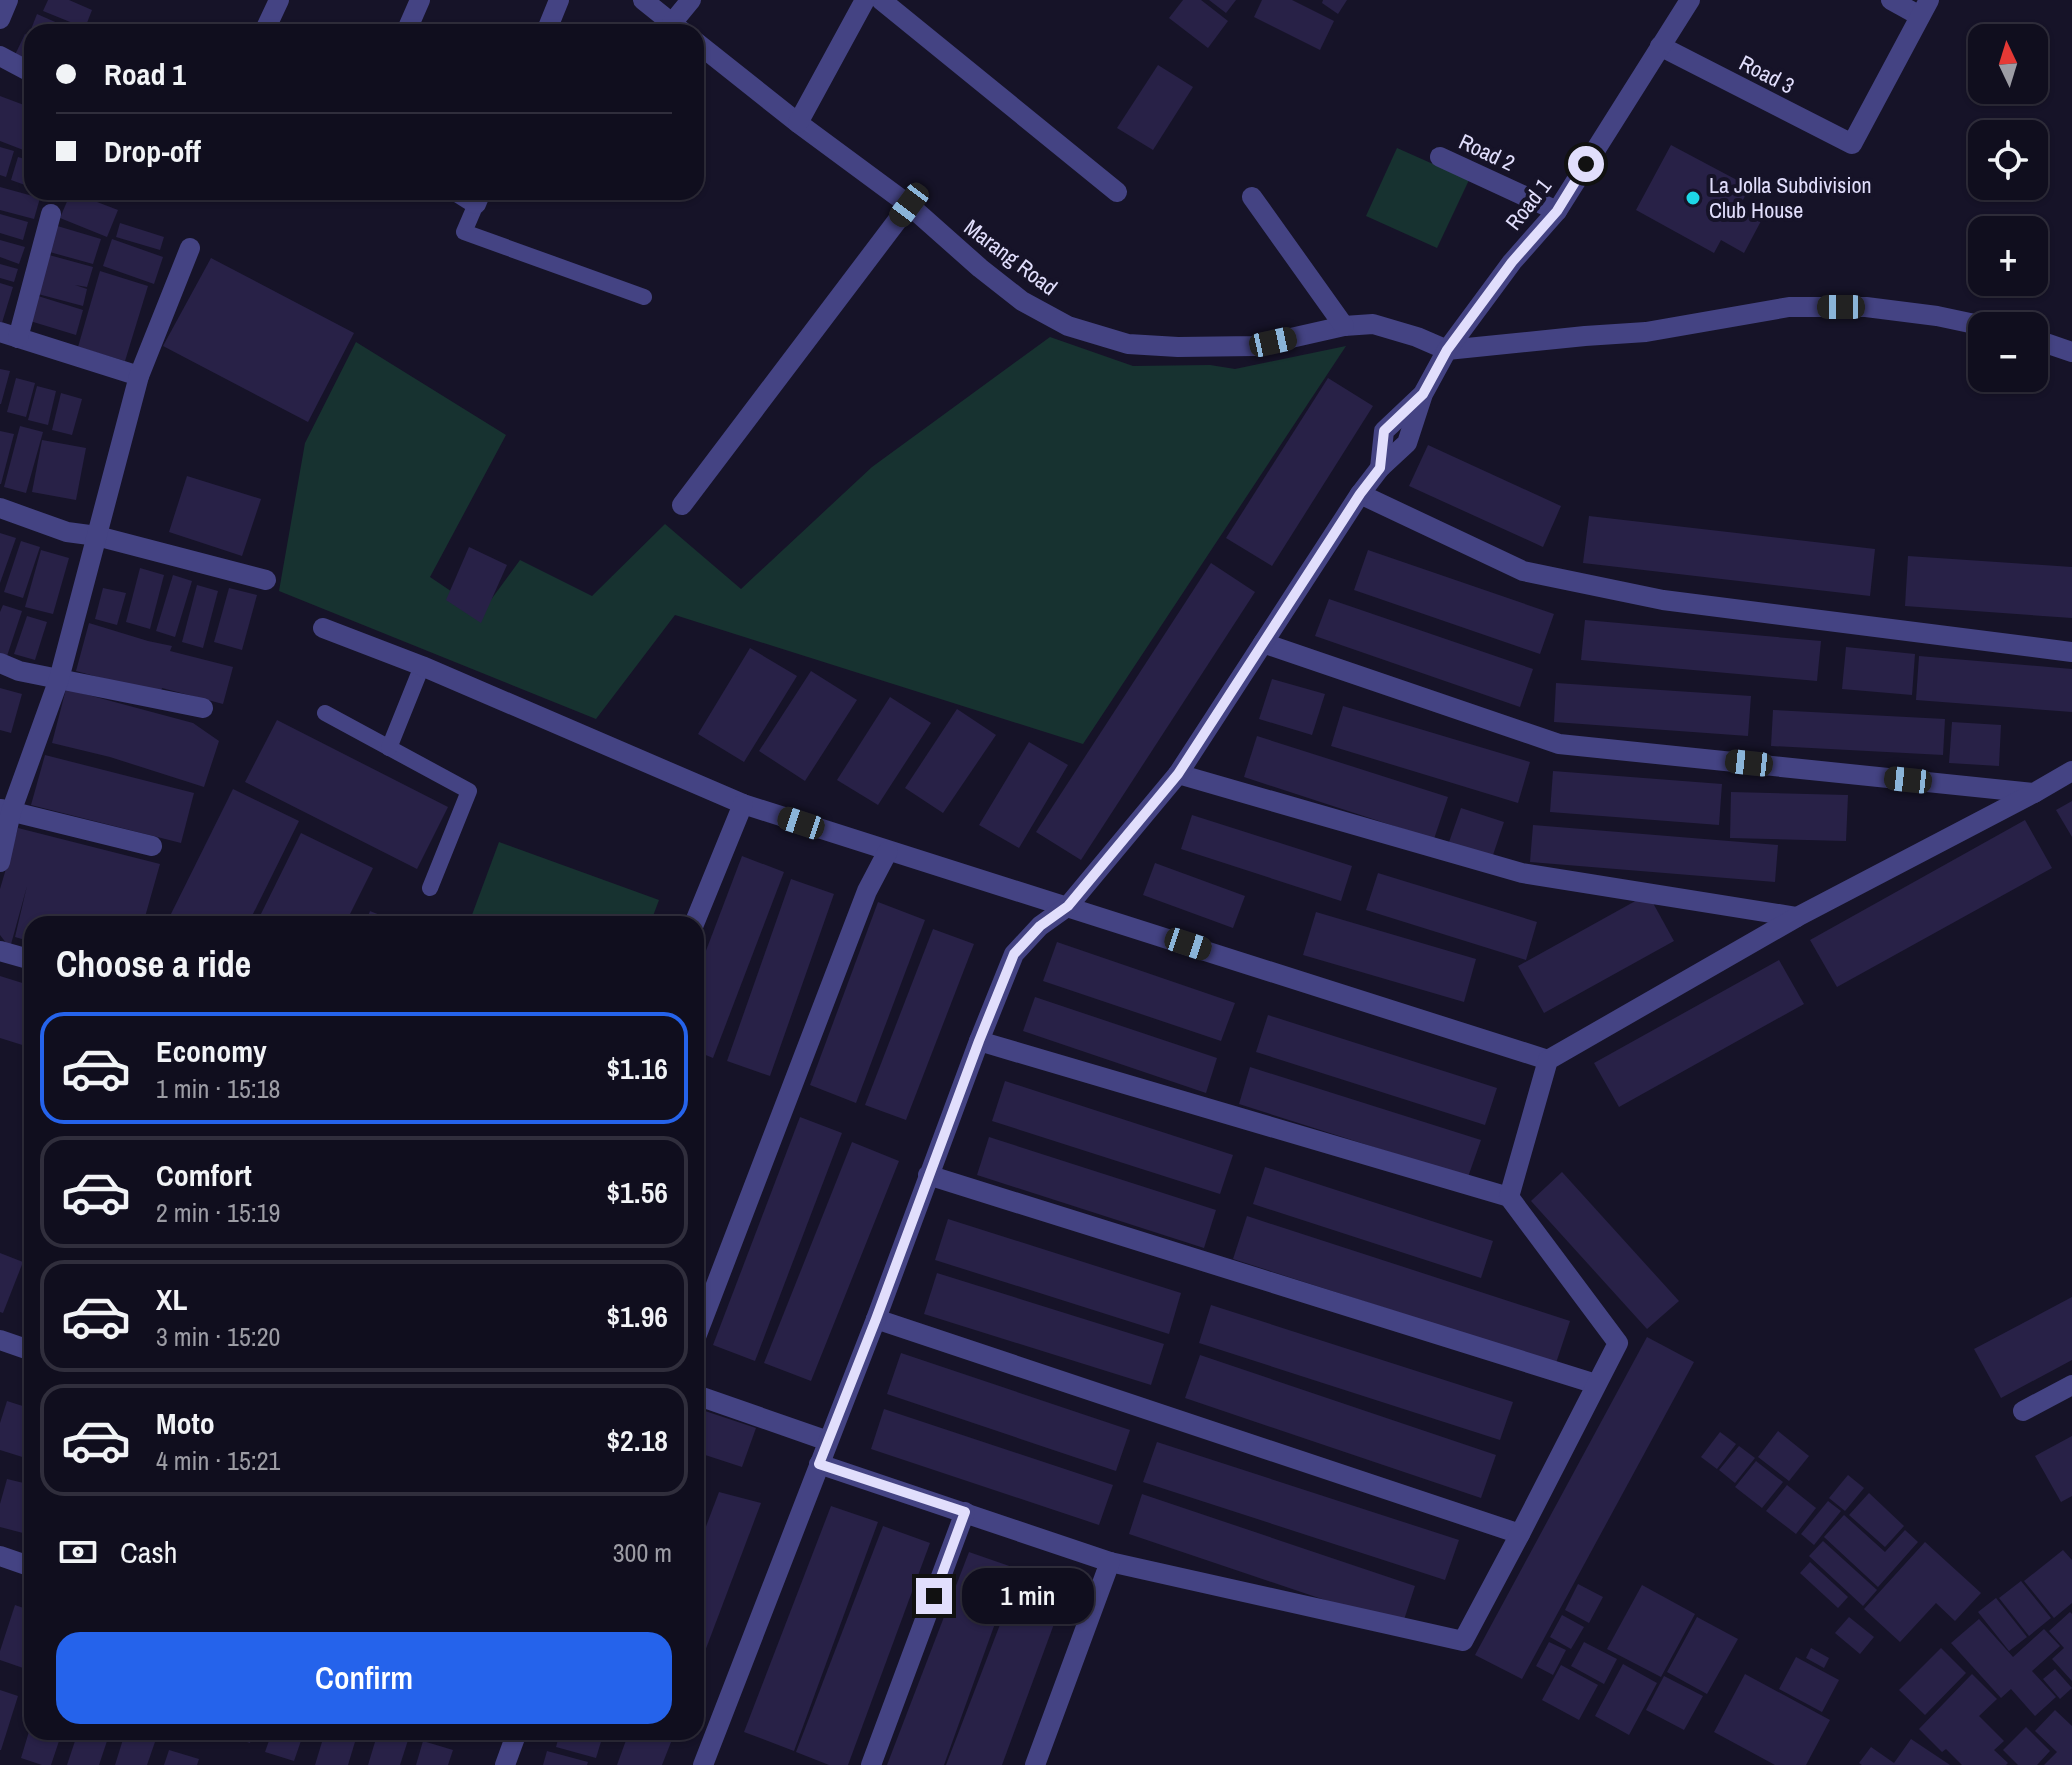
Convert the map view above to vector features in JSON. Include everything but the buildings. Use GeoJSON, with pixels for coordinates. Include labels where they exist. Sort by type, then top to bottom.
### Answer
{"type":"FeatureCollection","features":[{"type":"Feature","properties":{"kind":"street"},"geometry":{"type":"LineString","coordinates":[[0,19],[8,0]]}},
{"type":"Feature","properties":{"kind":"street"},"geometry":{"type":"LineString","coordinates":[[268,24],[279,0]]}},
{"type":"Feature","properties":{"kind":"street"},"geometry":{"type":"LineString","coordinates":[[410,24],[420,0]]}},
{"type":"Feature","properties":{"kind":"street"},"geometry":{"type":"LineString","coordinates":[[549,24],[559,0]]}},
{"type":"Feature","properties":{"kind":"street"},"geometry":{"type":"LineString","coordinates":[[643,0],[672,24]]}},
{"type":"Feature","properties":{"kind":"street"},"geometry":{"type":"LineString","coordinates":[[679,24],[691,0]]}},
{"type":"Feature","properties":{"kind":"street"},"geometry":{"type":"LineString","coordinates":[[798,123],[865,0]]}},
{"type":"Feature","properties":{"kind":"street"},"geometry":{"type":"LineString","coordinates":[[881,0],[1117,192]]}},
{"type":"Feature","properties":{"kind":"street","name":"Road 1"},"geometry":{"type":"LineString","coordinates":[[703,1765],[1014,954],[1040,926],[1068,906],[1178,774],[1360,494],[1380,468],[1407,443],[1423,394],[1447,350],[1512,262],[1557,211],[1690,0]]}},
{"type":"Feature","properties":{"kind":"street"},"geometry":{"type":"LineString","coordinates":[[1891,0],[1924,8]]}},
{"type":"Feature","properties":{"kind":"street","name":"Road 3"},"geometry":{"type":"LineString","coordinates":[[1660,46],[1852,144],[1924,8]]}},
{"type":"Feature","properties":{"kind":"street","name":"Marang Road"},"geometry":{"type":"LineString","coordinates":[[704,48],[909,205],[1022,301],[1068,326],[1128,344],[1178,347],[1255,346],[1344,326],[1373,324],[1447,350]]}},
{"type":"Feature","properties":{"kind":"street"},"geometry":{"type":"LineString","coordinates":[[0,56],[24,69]]}},
{"type":"Feature","properties":{"kind":"street","name":"Road 2"},"geometry":{"type":"LineString","coordinates":[[1440,157],[1557,211]]}},
{"type":"Feature","properties":{"kind":"street"},"geometry":{"type":"LineString","coordinates":[[1252,197],[1344,326]]}},
{"type":"Feature","properties":{"kind":"street"},"geometry":{"type":"LineString","coordinates":[[682,505],[909,205]]}},
{"type":"Feature","properties":{"kind":"street"},"geometry":{"type":"LineString","coordinates":[[51,214],[9,335],[139,376]]}},
{"type":"Feature","properties":{"kind":"street"},"geometry":{"type":"LineString","coordinates":[[0,862],[6,810],[59,679],[139,376],[190,248]]}},
{"type":"Feature","properties":{"kind":"street"},"geometry":{"type":"LineString","coordinates":[[1447,350],[1646,332],[1789,307],[1866,307],[1968,323]]}},
{"type":"Feature","properties":{"kind":"street"},"geometry":{"type":"LineString","coordinates":[[2048,344],[2072,352]]}},
{"type":"Feature","properties":{"kind":"street"},"geometry":{"type":"LineString","coordinates":[[1360,494],[1523,571],[1663,600],[2072,652]]}},
{"type":"Feature","properties":{"kind":"street"},"geometry":{"type":"LineString","coordinates":[[0,508],[67,532],[97,536],[266,580]]}},
{"type":"Feature","properties":{"kind":"street"},"geometry":{"type":"LineString","coordinates":[[323,628],[422,666],[743,804],[1548,1060]]}},
{"type":"Feature","properties":{"kind":"street"},"geometry":{"type":"LineString","coordinates":[[1263,643],[1559,744],[2034,793]]}},
{"type":"Feature","properties":{"kind":"street"},"geometry":{"type":"LineString","coordinates":[[0,663],[19,671],[203,708]]}},
{"type":"Feature","properties":{"kind":"street"},"geometry":{"type":"LineString","coordinates":[[1509,1197],[1548,1060],[1797,917],[2072,771]]}},
{"type":"Feature","properties":{"kind":"street"},"geometry":{"type":"LineString","coordinates":[[1178,774],[1522,873],[1797,917]]}},
{"type":"Feature","properties":{"kind":"street"},"geometry":{"type":"LineString","coordinates":[[697,916],[743,804]]}},
{"type":"Feature","properties":{"kind":"street"},"geometry":{"type":"LineString","coordinates":[[6,810],[152,846]]}},
{"type":"Feature","properties":{"kind":"street"},"geometry":{"type":"LineString","coordinates":[[704,1316],[867,891],[888,851]]}},
{"type":"Feature","properties":{"kind":"street"},"geometry":{"type":"LineString","coordinates":[[0,951],[24,958]]}},
{"type":"Feature","properties":{"kind":"street"},"geometry":{"type":"LineString","coordinates":[[819,1464],[1110,1562],[1463,1641],[1618,1343],[1509,1197],[979,1041]]}},
{"type":"Feature","properties":{"kind":"street"},"geometry":{"type":"LineString","coordinates":[[928,1175],[1596,1384]]}},
{"type":"Feature","properties":{"kind":"street"},"geometry":{"type":"LineString","coordinates":[[876,1319],[1520,1534]]}},
{"type":"Feature","properties":{"kind":"street"},"geometry":{"type":"LineString","coordinates":[[0,1340],[24,1348]]}},
{"type":"Feature","properties":{"kind":"street"},"geometry":{"type":"LineString","coordinates":[[2023,1411],[2072,1385]]}},
{"type":"Feature","properties":{"kind":"street"},"geometry":{"type":"LineString","coordinates":[[704,1398],[828,1441]]}},
{"type":"Feature","properties":{"kind":"street"},"geometry":{"type":"LineString","coordinates":[[871,1765],[965,1512]]}},
{"type":"Feature","properties":{"kind":"street"},"geometry":{"type":"LineString","coordinates":[[0,1556],[24,1564]]}},
{"type":"Feature","properties":{"kind":"street"},"geometry":{"type":"LineString","coordinates":[[1035,1765],[1110,1562]]}},
{"type":"Feature","properties":{"kind":"street"},"geometry":{"type":"LineString","coordinates":[[505,1765],[512,1740]]}},
{"type":"Feature","properties":{"kind":"lane"},"geometry":{"type":"LineString","coordinates":[[477,200],[464,232],[644,297]]}},
{"type":"Feature","properties":{"kind":"lane"},"geometry":{"type":"LineString","coordinates":[[389,748],[422,666]]}},
{"type":"Feature","properties":{"kind":"lane"},"geometry":{"type":"LineString","coordinates":[[325,713],[469,791],[430,888]]}},
{"type":"Feature","properties":{"kind":"green space"},"geometry":{"type":"Polygon","coordinates":[[[1397,148],[1469,180],[1437,248],[1366,216],[1397,148]]]}},
{"type":"Feature","properties":{"kind":"green space"},"geometry":{"type":"Polygon","coordinates":[[[1050,337],[1133,366],[1210,365],[1235,369],[1346,346],[1083,744],[675,615],[596,719],[279,591],[305,443],[356,342],[506,435],[430,577],[482,612],[520,560],[592,596],[665,524],[741,589],[872,467],[1050,337]]]}},
{"type":"Feature","properties":{"kind":"green space"},"geometry":{"type":"Polygon","coordinates":[[[499,842],[659,900],[653,916],[472,916],[499,842]]]}},
{"type":"Feature","properties":{"kind":"place","name":"La Jolla Subdivision Club House"},"geometry":{"type":"Point","coordinates":[1693,198]}},
{"type":"Feature","properties":{"kind":"route"},"geometry":{"type":"LineString","coordinates":[[934,1596],[965,1512],[819,1464],[1014,954],[1040,926],[1068,906],[1178,774],[1380,468],[1384,431],[1423,394],[1447,350],[1512,262],[1557,211],[1586,164]]}}]}
